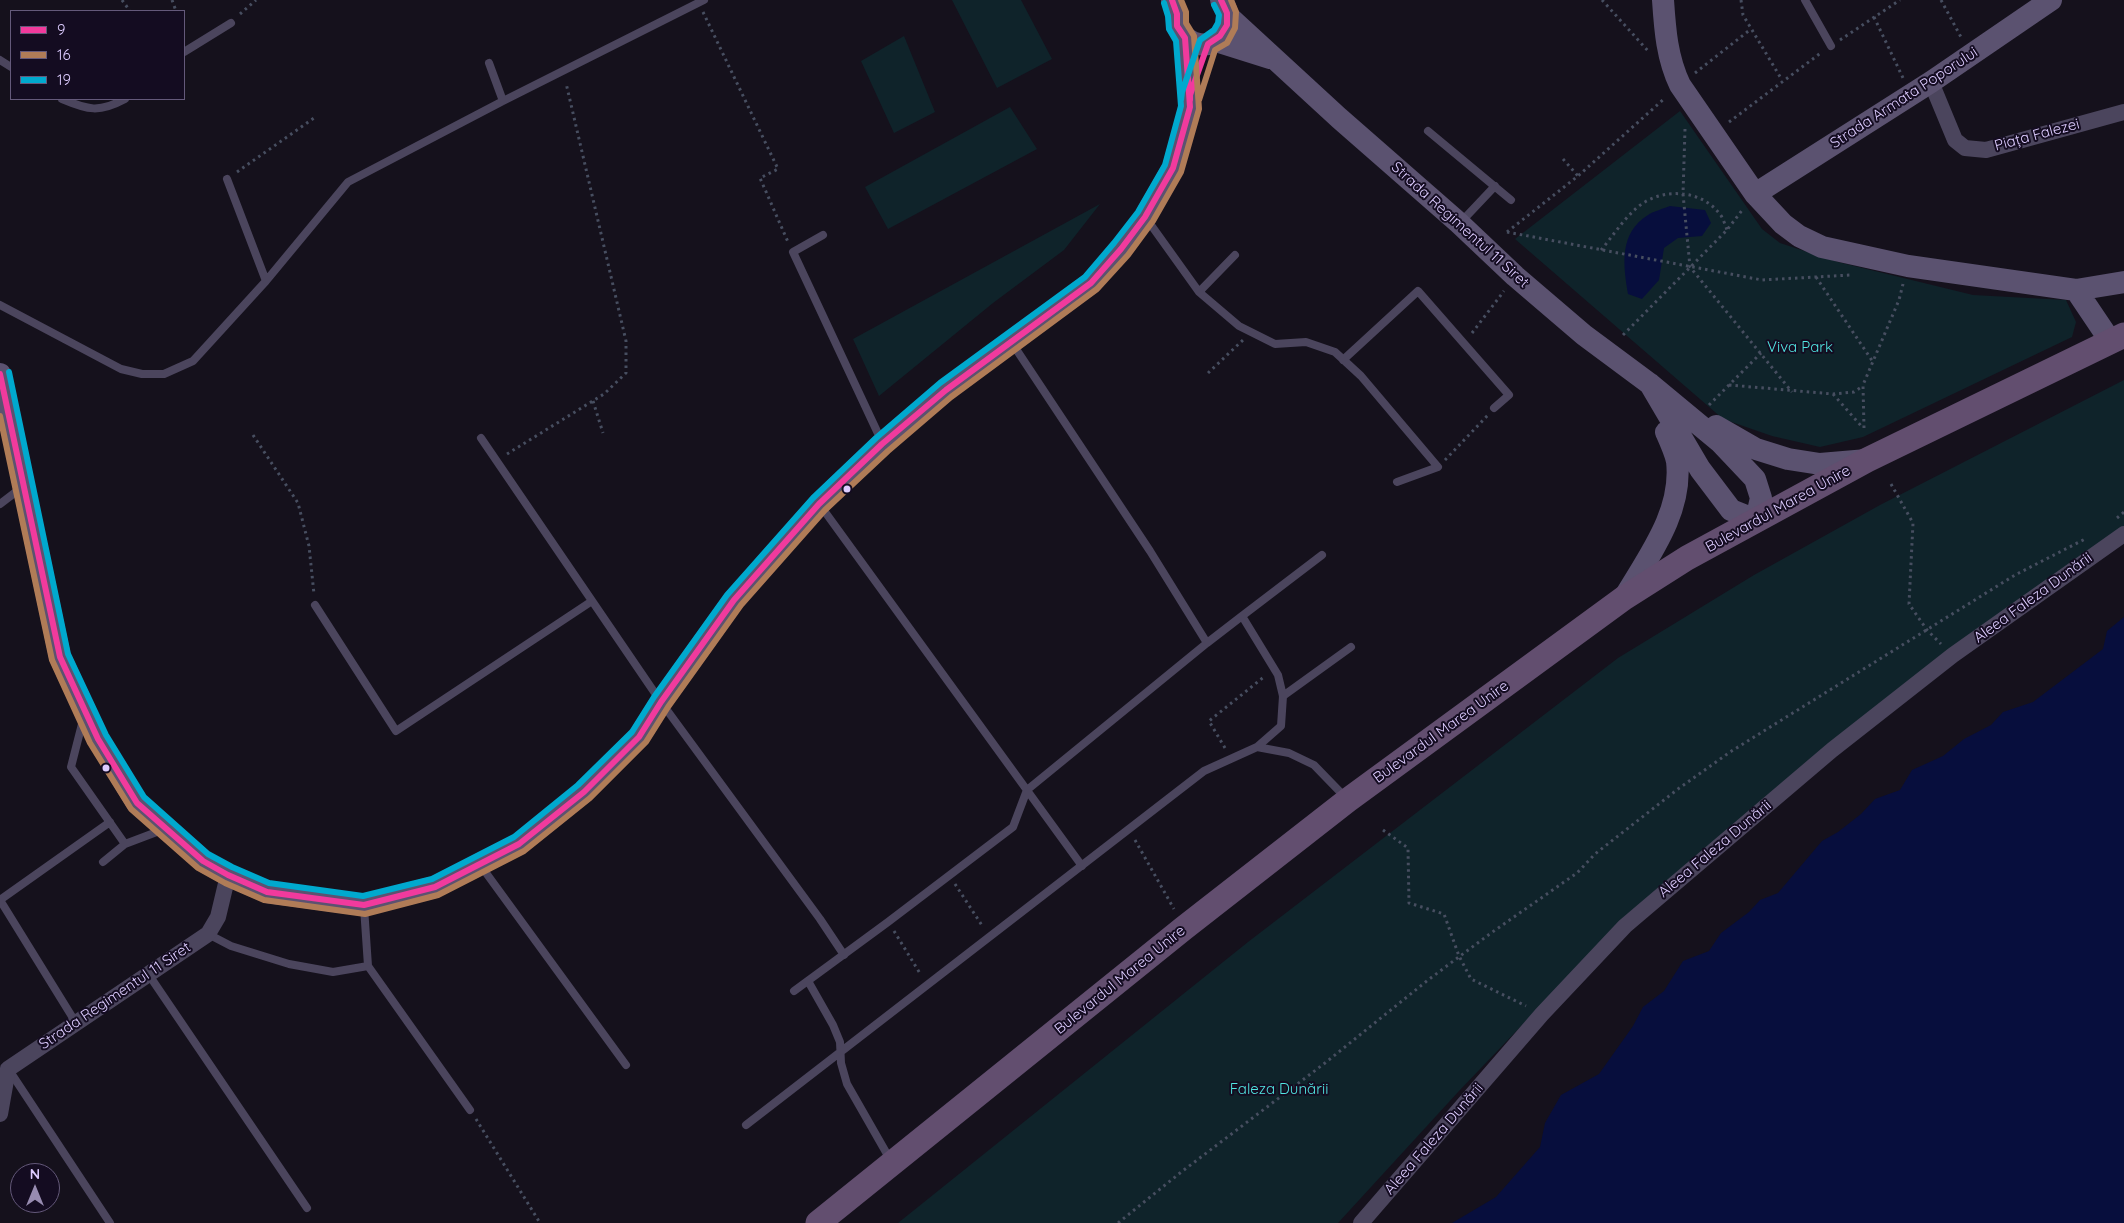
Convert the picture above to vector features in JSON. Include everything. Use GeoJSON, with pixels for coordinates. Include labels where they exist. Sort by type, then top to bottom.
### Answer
{"type":"FeatureCollection","features":[{"type":"Feature","properties":{"kind":"main road","name":"Bulevardul Marea Unire"},"geometry":{"type":"LineString","coordinates":[[818,1223],[1184,928],[1348,800],[1624,598],[1687,558],[1866,460],[1994,396],[2117,338]]}},
{"type":"Feature","properties":{"kind":"street"},"geometry":{"type":"LineString","coordinates":[[1663,0],[1665,36],[1679,82],[1713,135],[1755,194],[1783,224],[1799,236],[1822,247],[1908,266],[2076,290],[2124,282]]}},
{"type":"Feature","properties":{"kind":"street","name":"Strada Armata Poporului"},"geometry":{"type":"LineString","coordinates":[[1755,194],[1931,82],[2042,3]]}},
{"type":"Feature","properties":{"kind":"street"},"geometry":{"type":"LineString","coordinates":[[1177,5],[1177,26],[1185,38],[1196,44],[1212,43],[1275,60]]}},
{"type":"Feature","properties":{"kind":"street"},"geometry":{"type":"LineString","coordinates":[[1190,95],[1212,43],[1224,34],[1228,23],[1224,8]]}},
{"type":"Feature","properties":{"kind":"street","name":"Strada Regimentul 11 Siret"},"geometry":{"type":"LineString","coordinates":[[1224,8],[1275,60],[1459,223],[1515,276],[1584,335],[1650,384]]}},
{"type":"Feature","properties":{"kind":"street"},"geometry":{"type":"LineString","coordinates":[[0,374],[60,657],[84,714],[137,803],[203,861],[228,875],[267,892],[364,905],[435,887],[519,844],[584,792],[639,737],[661,702],[734,600],[819,504],[882,444],[946,390],[1091,283],[1121,249],[1145,217],[1172,168],[1190,107],[1185,38]]}},
{"type":"Feature","properties":{"kind":"street","name":"Piața Falezei"},"geometry":{"type":"LineString","coordinates":[[1931,82],[1955,140],[1965,148],[1986,150],[2124,112]]}},
{"type":"Feature","properties":{"kind":"street"},"geometry":{"type":"LineString","coordinates":[[2076,290],[2117,338]]}},
{"type":"Feature","properties":{"kind":"street"},"geometry":{"type":"LineString","coordinates":[[1650,384],[1756,450],[1788,459],[1820,464],[1866,460]]}},
{"type":"Feature","properties":{"kind":"street"},"geometry":{"type":"LineString","coordinates":[[1650,384],[1720,442],[1756,479],[1761,498],[1756,520],[1731,510],[1700,469],[1650,384]]}},
{"type":"Feature","properties":{"kind":"street"},"geometry":{"type":"LineString","coordinates":[[1624,598],[1664,529],[1677,492],[1676,460],[1650,384]]}},
{"type":"Feature","properties":{"kind":"street","name":"Aleea Faleza Dunării"},"geometry":{"type":"LineString","coordinates":[[1361,1223],[1542,1014],[1625,926],[1832,750],[1952,655],[2124,534]]}},
{"type":"Feature","properties":{"kind":"street","name":"Strada Regimentul 11 Siret"},"geometry":{"type":"LineString","coordinates":[[4,1072],[208,934],[218,917],[228,875]]}},
{"type":"Feature","properties":{"kind":"street"},"geometry":{"type":"LineString","coordinates":[[0,1114],[4,1072]]}},
{"type":"Feature","properties":{"kind":"lane"},"geometry":{"type":"LineString","coordinates":[[1805,0],[1832,46]]}},
{"type":"Feature","properties":{"kind":"lane"},"geometry":{"type":"LineString","coordinates":[[0,305],[121,368],[142,374],[164,374],[193,361],[266,281],[348,182],[563,70],[702,1]]}},
{"type":"Feature","properties":{"kind":"lane"},"geometry":{"type":"LineString","coordinates":[[185,51],[231,22]]}},
{"type":"Feature","properties":{"kind":"lane"},"geometry":{"type":"LineString","coordinates":[[489,62],[503,101]]}},
{"type":"Feature","properties":{"kind":"lane"},"geometry":{"type":"LineString","coordinates":[[65,100],[89,109],[112,106],[123,100]]}},
{"type":"Feature","properties":{"kind":"lane"},"geometry":{"type":"LineString","coordinates":[[1428,131],[1511,200]]}},
{"type":"Feature","properties":{"kind":"lane"},"geometry":{"type":"LineString","coordinates":[[227,179],[266,281]]}},
{"type":"Feature","properties":{"kind":"lane"},"geometry":{"type":"LineString","coordinates":[[1459,223],[1495,186]]}},
{"type":"Feature","properties":{"kind":"lane"},"geometry":{"type":"LineString","coordinates":[[1145,217],[1199,292],[1239,326],[1275,344],[1306,342],[1335,352],[1362,376],[1438,467],[1397,482]]}},
{"type":"Feature","properties":{"kind":"lane"},"geometry":{"type":"LineString","coordinates":[[823,234],[793,252],[882,444]]}},
{"type":"Feature","properties":{"kind":"lane"},"geometry":{"type":"LineString","coordinates":[[1199,292],[1235,255]]}},
{"type":"Feature","properties":{"kind":"lane"},"geometry":{"type":"LineString","coordinates":[[1343,360],[1418,290],[1509,395],[1494,408]]}},
{"type":"Feature","properties":{"kind":"lane"},"geometry":{"type":"LineString","coordinates":[[1011,341],[1150,551],[1207,643]]}},
{"type":"Feature","properties":{"kind":"lane"},"geometry":{"type":"LineString","coordinates":[[482,438],[661,702],[820,919],[844,955]]}},
{"type":"Feature","properties":{"kind":"lane"},"geometry":{"type":"LineString","coordinates":[[0,504],[23,486]]}},
{"type":"Feature","properties":{"kind":"lane"},"geometry":{"type":"LineString","coordinates":[[819,504],[1082,866]]}},
{"type":"Feature","properties":{"kind":"lane"},"geometry":{"type":"LineString","coordinates":[[794,990],[844,955],[1013,827],[1027,790],[1207,643],[1322,555]]}},
{"type":"Feature","properties":{"kind":"lane"},"geometry":{"type":"LineString","coordinates":[[315,605],[396,731],[592,601]]}},
{"type":"Feature","properties":{"kind":"lane"},"geometry":{"type":"LineString","coordinates":[[746,1125],[1204,771],[1257,747],[1281,726],[1283,696],[1278,675],[1242,616]]}},
{"type":"Feature","properties":{"kind":"lane"},"geometry":{"type":"LineString","coordinates":[[1283,696],[1351,647]]}},
{"type":"Feature","properties":{"kind":"lane"},"geometry":{"type":"LineString","coordinates":[[84,714],[71,767],[125,844]]}},
{"type":"Feature","properties":{"kind":"lane"},"geometry":{"type":"LineString","coordinates":[[1257,747],[1289,753],[1314,765],[1348,800]]}},
{"type":"Feature","properties":{"kind":"lane"},"geometry":{"type":"LineString","coordinates":[[76,1023],[0,900],[110,822]]}},
{"type":"Feature","properties":{"kind":"lane"},"geometry":{"type":"LineString","coordinates":[[103,862],[125,844],[166,828]]}},
{"type":"Feature","properties":{"kind":"lane"},"geometry":{"type":"LineString","coordinates":[[480,864],[626,1065]]}},
{"type":"Feature","properties":{"kind":"lane"},"geometry":{"type":"LineString","coordinates":[[364,905],[368,966],[470,1110]]}},
{"type":"Feature","properties":{"kind":"lane"},"geometry":{"type":"LineString","coordinates":[[208,934],[231,946],[289,964],[333,972],[368,966]]}},
{"type":"Feature","properties":{"kind":"lane"},"geometry":{"type":"LineString","coordinates":[[149,975],[306,1208]]}},
{"type":"Feature","properties":{"kind":"lane"},"geometry":{"type":"LineString","coordinates":[[808,981],[833,1025],[840,1042],[840,1052],[847,1084],[893,1163]]}},
{"type":"Feature","properties":{"kind":"lane"},"geometry":{"type":"LineString","coordinates":[[4,1072],[110,1223]]}},
{"type":"Feature","properties":{"kind":"path"},"geometry":{"type":"LineString","coordinates":[[231,22],[256,0]]}},
{"type":"Feature","properties":{"kind":"path"},"geometry":{"type":"LineString","coordinates":[[1602,0],[1679,82],[1683,194],[1690,267],[1792,392]]}},
{"type":"Feature","properties":{"kind":"path"},"geometry":{"type":"LineString","coordinates":[[1741,0],[1743,15],[1782,80]]}},
{"type":"Feature","properties":{"kind":"path"},"geometry":{"type":"LineString","coordinates":[[1713,135],[1782,80],[1900,0]]}},
{"type":"Feature","properties":{"kind":"path"},"geometry":{"type":"LineString","coordinates":[[1942,0],[1956,27]]}},
{"type":"Feature","properties":{"kind":"path"},"geometry":{"type":"LineString","coordinates":[[702,1],[778,169],[760,178],[793,252]]}},
{"type":"Feature","properties":{"kind":"path"},"geometry":{"type":"LineString","coordinates":[[1874,18],[1910,95]]}},
{"type":"Feature","properties":{"kind":"path"},"geometry":{"type":"LineString","coordinates":[[1752,29],[1679,82],[1578,176],[1507,232],[1762,280],[1854,275]]}},
{"type":"Feature","properties":{"kind":"path"},"geometry":{"type":"LineString","coordinates":[[498,460],[604,394],[626,373],[626,341],[563,70]]}},
{"type":"Feature","properties":{"kind":"path"},"geometry":{"type":"LineString","coordinates":[[227,179],[314,118]]}},
{"type":"Feature","properties":{"kind":"path"},"geometry":{"type":"LineString","coordinates":[[1563,159],[1578,176]]}},
{"type":"Feature","properties":{"kind":"path"},"geometry":{"type":"LineString","coordinates":[[1601,250],[1638,207],[1658,196],[1683,194],[1703,200],[1721,214],[1727,230]]}},
{"type":"Feature","properties":{"kind":"path"},"geometry":{"type":"LineString","coordinates":[[1623,335],[1727,230],[1755,194]]}},
{"type":"Feature","properties":{"kind":"path"},"geometry":{"type":"LineString","coordinates":[[1833,394],[1864,428],[1863,385],[1899,300],[1908,266]]}},
{"type":"Feature","properties":{"kind":"path"},"geometry":{"type":"LineString","coordinates":[[1474,331],[1515,276]]}},
{"type":"Feature","properties":{"kind":"path"},"geometry":{"type":"LineString","coordinates":[[1816,276],[1873,362]]}},
{"type":"Feature","properties":{"kind":"path"},"geometry":{"type":"LineString","coordinates":[[1208,373],[1251,333]]}},
{"type":"Feature","properties":{"kind":"path"},"geometry":{"type":"LineString","coordinates":[[1709,405],[1761,352]]}},
{"type":"Feature","properties":{"kind":"path"},"geometry":{"type":"LineString","coordinates":[[1728,385],[1792,392],[1833,394],[1854,392],[1863,385]]}},
{"type":"Feature","properties":{"kind":"path"},"geometry":{"type":"LineString","coordinates":[[593,401],[603,433]]}},
{"type":"Feature","properties":{"kind":"path"},"geometry":{"type":"LineString","coordinates":[[1438,467],[1494,408]]}},
{"type":"Feature","properties":{"kind":"path"},"geometry":{"type":"LineString","coordinates":[[253,435],[298,503],[309,546],[315,605]]}},
{"type":"Feature","properties":{"kind":"path"},"geometry":{"type":"LineString","coordinates":[[1891,484],[1913,523],[1909,604],[1927,630],[1952,655]]}},
{"type":"Feature","properties":{"kind":"path"},"geometry":{"type":"LineString","coordinates":[[2113,522],[2124,512]]}},
{"type":"Feature","properties":{"kind":"path"},"geometry":{"type":"LineString","coordinates":[[1118,1223],[1459,956],[1577,873],[1595,854],[1678,789],[1730,752],[2014,575],[2092,535]]}},
{"type":"Feature","properties":{"kind":"path"},"geometry":{"type":"LineString","coordinates":[[1231,759],[1209,721],[1273,669]]}},
{"type":"Feature","properties":{"kind":"path"},"geometry":{"type":"LineString","coordinates":[[1383,830],[1408,848],[1409,903],[1444,914],[1459,956],[1471,979],[1542,1014]]}},
{"type":"Feature","properties":{"kind":"path"},"geometry":{"type":"LineString","coordinates":[[1135,840],[1184,928]]}},
{"type":"Feature","properties":{"kind":"path"},"geometry":{"type":"LineString","coordinates":[[949,875],[985,930]]}},
{"type":"Feature","properties":{"kind":"path"},"geometry":{"type":"LineString","coordinates":[[888,922],[923,979]]}},
{"type":"Feature","properties":{"kind":"path"},"geometry":{"type":"LineString","coordinates":[[470,1110],[540,1223]]}},
{"type":"Feature","properties":{"kind":"green space"},"geometry":{"type":"Polygon","coordinates":[[[952,0],[1021,0],[1052,59],[997,88],[952,0]]]}},
{"type":"Feature","properties":{"kind":"green space"},"geometry":{"type":"Polygon","coordinates":[[[904,36],[935,112],[894,133],[861,61],[904,36]]]}},
{"type":"Feature","properties":{"kind":"green space"},"geometry":{"type":"Polygon","coordinates":[[[1010,107],[1037,149],[888,229],[865,187],[1010,107]]]}},
{"type":"Feature","properties":{"kind":"green space","name":"Viva Park"},"geometry":{"type":"Polygon","coordinates":[[[1680,111],[1762,229],[1780,243],[1838,262],[1973,295],[2066,300],[2076,322],[2072,337],[1863,437],[1820,447],[1772,436],[1723,419],[1515,239],[1680,111]]]}},
{"type":"Feature","properties":{"kind":"green space"},"geometry":{"type":"Polygon","coordinates":[[[1100,204],[1064,250],[993,303],[879,396],[853,339],[1100,204]]]}},
{"type":"Feature","properties":{"kind":"green space","name":"Faleza Dunării"},"geometry":{"type":"Polygon","coordinates":[[[2124,380],[2124,533],[2034,593],[1569,976],[1459,1091],[1338,1223],[898,1223],[1248,942],[1618,658],[1754,575],[1880,505],[2124,380]]]}},
{"type":"Feature","properties":{"kind":"shaded area"},"geometry":{"type":"Polygon","coordinates":[[[1670,206],[1705,210],[1711,223],[1702,236],[1678,238],[1664,248],[1659,280],[1642,299],[1628,294],[1624,261],[1625,250],[1632,231],[1648,215],[1670,206]]]}},
{"type":"Feature","properties":{"kind":"shaded area"},"geometry":{"type":"Polygon","coordinates":[[[2124,617],[2124,1223],[1452,1223],[1496,1197],[1540,1147],[1545,1123],[1561,1095],[1599,1074],[1633,1026],[1643,1007],[1664,991],[1683,961],[1709,951],[1721,933],[1749,912],[1760,900],[1778,893],[1822,841],[1838,832],[1861,814],[1875,799],[1900,790],[1912,770],[1943,756],[1964,739],[1991,725],[2003,712],[2033,702],[2103,649],[2107,631],[2124,617]]]}},
{"type":"Feature","properties":{"kind":"transit line","name":"9"},"geometry":{"type":"LineString","coordinates":[[0,374],[60,657],[98,739],[137,803],[203,861],[228,875],[267,892],[364,905],[435,887],[519,844],[584,792],[639,737],[661,702],[734,600],[819,504],[882,444],[946,390],[1091,283],[1121,249],[1145,217],[1173,168],[1190,107],[1185,38],[1177,26],[1177,14],[1172,0]]}},
{"type":"Feature","properties":{"kind":"transit line","name":"16"},"geometry":{"type":"LineString","coordinates":[[0,416],[52,660],[90,743],[131,809],[198,868],[225,883],[264,900],[365,914],[438,895],[524,851],[590,798],[646,742],[668,707],[741,605],[825,510],[888,451],[951,397],[1097,289],[1128,255],[1153,221],[1181,172],[1199,109],[1194,36],[1186,23],[1186,12],[1181,0]]}},
{"type":"Feature","properties":{"kind":"transit line","name":"9"},"geometry":{"type":"LineString","coordinates":[[1190,100],[1190,95],[1208,44],[1220,36],[1227,25],[1227,13],[1221,0]]}},
{"type":"Feature","properties":{"kind":"transit line","name":"16"},"geometry":{"type":"LineString","coordinates":[[1199,100],[1215,50],[1227,43],[1235,28],[1236,12],[1231,0]]}},
{"type":"Feature","properties":{"kind":"transit line","name":"19"},"geometry":{"type":"LineString","coordinates":[[9,372],[68,654],[106,735],[144,797],[208,854],[269,883],[363,896],[432,879],[514,837],[578,785],[632,732],[654,697],[727,595],[813,498],[876,438],[940,383],[1085,277],[1114,243],[1138,212],[1165,165],[1181,106],[1176,41],[1169,29],[1164,3]]}},
{"type":"Feature","properties":{"kind":"transit line","name":"19"},"geometry":{"type":"LineString","coordinates":[[1181,100],[1200,40],[1214,30],[1218,23],[1219,15],[1214,5]]}}]}
